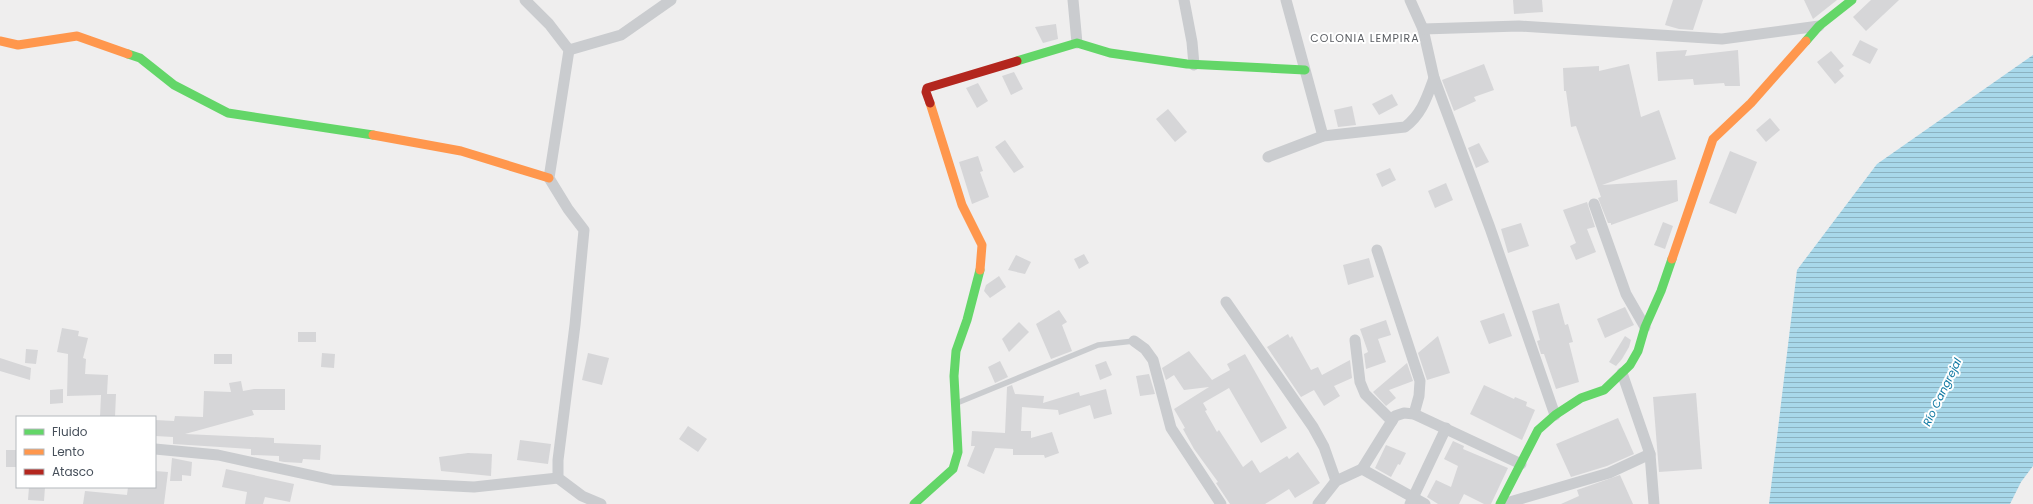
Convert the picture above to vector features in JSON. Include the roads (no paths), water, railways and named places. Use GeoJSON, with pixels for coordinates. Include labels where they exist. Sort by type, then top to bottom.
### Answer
{"type":"FeatureCollection","features":[{"type":"Feature","properties":{"kind":"street"},"geometry":{"type":"LineString","coordinates":[[525,0],[549,24],[569,50],[549,178],[568,209],[584,230],[574,333],[558,460],[558,478]]}},
{"type":"Feature","properties":{"kind":"street"},"geometry":{"type":"LineString","coordinates":[[569,50],[621,35],[671,0]]}},
{"type":"Feature","properties":{"kind":"street"},"geometry":{"type":"LineString","coordinates":[[1074,0],[1077,43]]}},
{"type":"Feature","properties":{"kind":"street"},"geometry":{"type":"LineString","coordinates":[[1184,0],[1192,42],[1194,65]]}},
{"type":"Feature","properties":{"kind":"street"},"geometry":{"type":"LineString","coordinates":[[1286,0],[1323,136]]}},
{"type":"Feature","properties":{"kind":"street"},"geometry":{"type":"LineString","coordinates":[[1410,0],[1423,29],[1434,78],[1490,228],[1555,415]]}},
{"type":"Feature","properties":{"kind":"street"},"geometry":{"type":"LineString","coordinates":[[1501,504],[1538,430],[1555,415],[1581,398],[1604,390],[1630,365],[1638,351],[1645,327],[1660,291],[1713,139],[1750,103],[1820,26],[1852,0]]}},
{"type":"Feature","properties":{"kind":"street"},"geometry":{"type":"LineString","coordinates":[[1423,29],[1519,26],[1722,39],[1820,26]]}},
{"type":"Feature","properties":{"kind":"street"},"geometry":{"type":"LineString","coordinates":[[0,41],[18,45],[77,36],[140,58],[174,85],[228,113],[340,129],[461,151],[549,178]]}},
{"type":"Feature","properties":{"kind":"street"},"geometry":{"type":"LineString","coordinates":[[914,504],[954,468],[958,452],[954,376],[956,351],[968,320],[980,269],[982,245],[962,205],[926,92],[931,86],[1077,43],[1110,53],[1194,65],[1305,70]]}},
{"type":"Feature","properties":{"kind":"street"},"geometry":{"type":"LineString","coordinates":[[1268,157],[1323,136],[1405,128],[1416,119],[1424,106],[1434,78]]}},
{"type":"Feature","properties":{"kind":"street"},"geometry":{"type":"LineString","coordinates":[[1594,204],[1626,294],[1645,327]]}},
{"type":"Feature","properties":{"kind":"street"},"geometry":{"type":"LineString","coordinates":[[1376,250],[1420,381],[1419,396],[1414,414]]}},
{"type":"Feature","properties":{"kind":"street"},"geometry":{"type":"LineString","coordinates":[[1226,302],[1313,427],[1324,447],[1336,481]]}},
{"type":"Feature","properties":{"kind":"street"},"geometry":{"type":"LineString","coordinates":[[1355,340],[1360,382],[1365,394],[1392,421]]}},
{"type":"Feature","properties":{"kind":"street"},"geometry":{"type":"LineString","coordinates":[[1134,341],[1144,349],[1153,360],[1171,428],[1221,504]]}},
{"type":"Feature","properties":{"kind":"street"},"geometry":{"type":"LineString","coordinates":[[1622,374],[1650,454],[1654,504]]}},
{"type":"Feature","properties":{"kind":"street"},"geometry":{"type":"LineString","coordinates":[[1318,504],[1336,481],[1362,469],[1392,421],[1399,414],[1414,414],[1521,464]]}},
{"type":"Feature","properties":{"kind":"street"},"geometry":{"type":"LineString","coordinates":[[1411,501],[1446,428]]}},
{"type":"Feature","properties":{"kind":"street"},"geometry":{"type":"LineString","coordinates":[[156,448],[218,455],[334,480],[474,487],[558,478],[582,496],[601,504]]}},
{"type":"Feature","properties":{"kind":"street"},"geometry":{"type":"LineString","coordinates":[[1501,504],[1608,473],[1650,454]]}},
{"type":"Feature","properties":{"kind":"street"},"geometry":{"type":"LineString","coordinates":[[1362,469],[1411,501],[1425,504]]}},
{"type":"Feature","properties":{"kind":"lane"},"geometry":{"type":"LineString","coordinates":[[955,404],[1098,345],[1134,341]]}},
{"type":"Feature","properties":{"kind":"water","name":"Río Cangrejal"},"geometry":{"type":"Polygon","coordinates":[[[2033,55],[2033,466],[2021,482],[2010,504],[1769,504],[1797,270],[1877,164],[2033,55]]]}},
{"type":"Feature","properties":{"kind":"district","name":"COLONIA LEMPIRA"},"geometry":{"type":"Point","coordinates":[1365,38]}}]}
